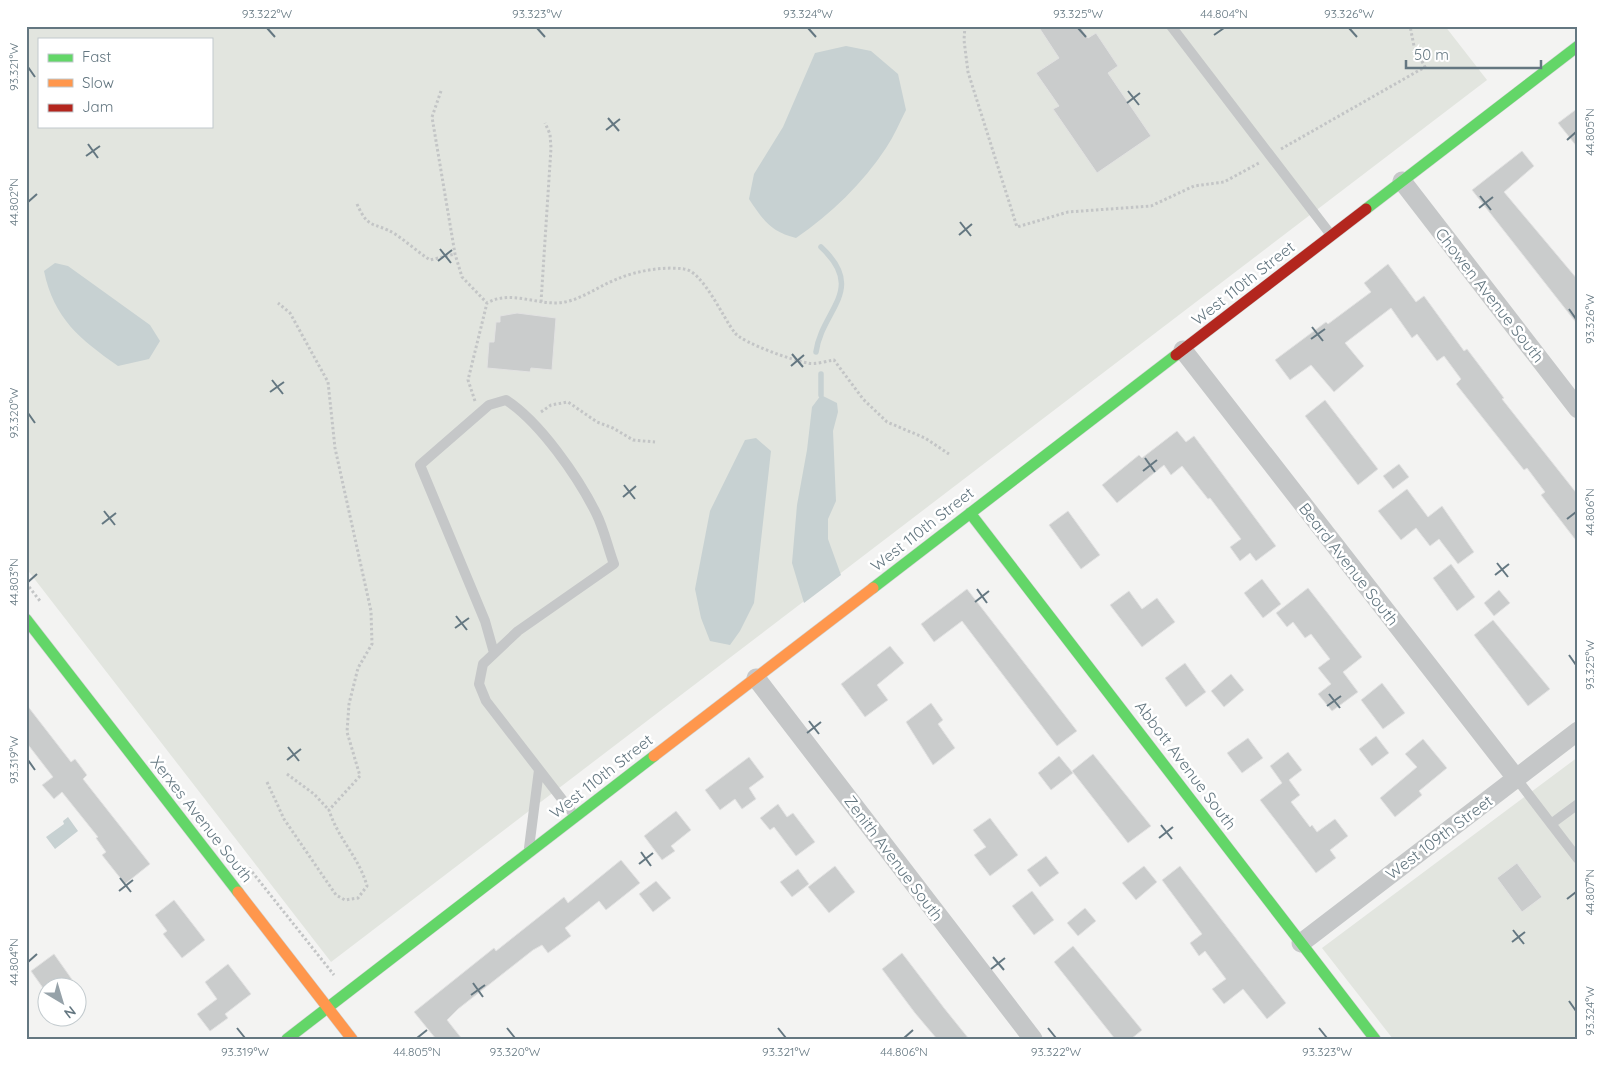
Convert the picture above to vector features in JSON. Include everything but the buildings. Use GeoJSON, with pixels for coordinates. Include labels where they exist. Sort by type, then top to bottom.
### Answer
{"type":"FeatureCollection","features":[{"type":"Feature","properties":{"kind":"street","name":"West 110th Street"},"geometry":{"type":"LineString","coordinates":[[287,1039],[1578,46]]}},
{"type":"Feature","properties":{"kind":"street","name":"Chowen Avenue South"},"geometry":{"type":"LineString","coordinates":[[1402,181],[1578,409]]}},
{"type":"Feature","properties":{"kind":"street","name":"Beard Avenue South"},"geometry":{"type":"LineString","coordinates":[[1183,350],[1516,778]]}},
{"type":"Feature","properties":{"kind":"street","name":"Abbott Avenue South"},"geometry":{"type":"LineString","coordinates":[[970,513],[1375,1039]]}},
{"type":"Feature","properties":{"kind":"street","name":"Xerxes Avenue South"},"geometry":{"type":"LineString","coordinates":[[26,619],[352,1039]]}},
{"type":"Feature","properties":{"kind":"street","name":"Zenith Avenue South"},"geometry":{"type":"LineString","coordinates":[[756,678],[1033,1039]]}},
{"type":"Feature","properties":{"kind":"street","name":"West 109th Street"},"geometry":{"type":"LineString","coordinates":[[1301,943],[1578,731]]}},
{"type":"Feature","properties":{"kind":"lane"},"geometry":{"type":"LineString","coordinates":[[1171,26],[1331,236]]}},
{"type":"Feature","properties":{"kind":"lane"},"geometry":{"type":"LineString","coordinates":[[494,653],[485,622],[420,465],[489,405],[506,400],[524,412],[563,460],[596,514],[614,564],[518,631],[483,664],[479,684],[486,701],[575,817]]}},
{"type":"Feature","properties":{"kind":"lane"},"geometry":{"type":"LineString","coordinates":[[529,853],[539,770]]}},
{"type":"Feature","properties":{"kind":"lane"},"geometry":{"type":"LineString","coordinates":[[1516,778],[1578,859]]}},
{"type":"Feature","properties":{"kind":"lane"},"geometry":{"type":"LineString","coordinates":[[1551,824],[1578,804]]}},
{"type":"Feature","properties":{"kind":"path"},"geometry":{"type":"LineString","coordinates":[[965,26],[964,40],[968,72],[1017,227],[1068,212],[1150,206],[1194,186],[1224,182],[1246,171],[1270,155],[1425,67],[1414,46],[1410,26]]}},
{"type":"Feature","properties":{"kind":"path"},"geometry":{"type":"LineString","coordinates":[[441,91],[432,117],[456,254],[462,277],[487,303]]}},
{"type":"Feature","properties":{"kind":"path"},"geometry":{"type":"LineString","coordinates":[[541,302],[551,148],[550,134],[545,123]]}},
{"type":"Feature","properties":{"kind":"path"},"geometry":{"type":"LineString","coordinates":[[356,204],[362,217],[372,226],[394,234],[430,260],[456,254]]}},
{"type":"Feature","properties":{"kind":"path"},"geometry":{"type":"LineString","coordinates":[[482,411],[472,398],[468,380],[487,303],[496,298],[525,299],[553,304],[575,300],[616,279],[635,273],[674,268],[687,269],[706,286],[736,334],[752,345],[808,364],[834,360],[863,399],[887,422],[925,438],[949,454]]}},
{"type":"Feature","properties":{"kind":"path"},"geometry":{"type":"LineString","coordinates":[[278,303],[290,313],[328,382],[335,448],[371,611],[372,644],[358,668],[348,714],[347,732],[360,776],[329,810]]}},
{"type":"Feature","properties":{"kind":"path"},"geometry":{"type":"LineString","coordinates":[[531,420],[551,405],[568,402],[597,422],[613,428],[633,440],[655,442]]}},
{"type":"Feature","properties":{"kind":"path"},"geometry":{"type":"LineString","coordinates":[[266,782],[284,819],[336,895],[345,900],[358,898],[367,886],[362,868],[335,828],[329,810],[314,794],[286,774]]}},
{"type":"Feature","properties":{"kind":"shaded area"},"geometry":{"type":"Polygon","coordinates":[[[26,26],[1445,26],[1487,80],[331,962],[26,568],[26,26]]]}},
{"type":"Feature","properties":{"kind":"shaded area"},"geometry":{"type":"Polygon","coordinates":[[[846,46],[871,51],[898,74],[906,110],[889,143],[857,186],[822,219],[796,238],[774,229],[749,199],[754,174],[783,127],[815,53],[846,46]]]}},
{"type":"Feature","properties":{"kind":"shaded area"},"geometry":{"type":"Polygon","coordinates":[[[55,263],[68,266],[150,325],[160,341],[149,359],[118,366],[92,347],[70,326],[54,302],[48,288],[44,271],[55,263]]]}},
{"type":"Feature","properties":{"kind":"shaded area"},"geometry":{"type":"Polygon","coordinates":[[[821,395],[837,403],[838,412],[833,431],[836,501],[828,519],[828,539],[841,575],[804,603],[792,563],[797,505],[807,450],[812,407],[821,395]]]}},
{"type":"Feature","properties":{"kind":"shaded area"},"geometry":{"type":"Polygon","coordinates":[[[756,438],[771,451],[754,603],[740,631],[730,645],[710,641],[701,618],[695,589],[710,511],[745,440],[756,438]]]}},
{"type":"Feature","properties":{"kind":"shaded area"},"geometry":{"type":"Polygon","coordinates":[[[1578,757],[1578,1039],[1393,1039],[1322,948],[1578,757]]]}},
{"type":"Feature","properties":{"kind":"shaded area"},"geometry":{"type":"Polygon","coordinates":[[[68,817],[78,831],[55,849],[46,837],[64,824],[63,821],[68,817]]]}},
{"type":"Feature","properties":{"kind":"waterway"},"geometry":{"type":"LineString","coordinates":[[816,352],[820,337],[838,299],[841,288],[840,276],[834,262],[821,247]]}},
{"type":"Feature","properties":{"kind":"waterway"},"geometry":{"type":"LineString","coordinates":[[821,374],[821,395]]}},
{"type":"Feature","properties":{"kind":"traffic: fast"},"geometry":{"type":"LineString","coordinates":[[1366,209],[1578,46]]}},
{"type":"Feature","properties":{"kind":"traffic: fast"},"geometry":{"type":"LineString","coordinates":[[873,588],[1176,355]]}},
{"type":"Feature","properties":{"kind":"traffic: fast"},"geometry":{"type":"LineString","coordinates":[[970,513],[1375,1039]]}},
{"type":"Feature","properties":{"kind":"traffic: fast"},"geometry":{"type":"LineString","coordinates":[[26,619],[238,892]]}},
{"type":"Feature","properties":{"kind":"traffic: fast"},"geometry":{"type":"LineString","coordinates":[[287,1039],[654,756]]}},
{"type":"Feature","properties":{"kind":"traffic: slow"},"geometry":{"type":"LineString","coordinates":[[654,756],[873,588]]}},
{"type":"Feature","properties":{"kind":"traffic: slow"},"geometry":{"type":"LineString","coordinates":[[238,892],[352,1039]]}},
{"type":"Feature","properties":{"kind":"traffic: jam"},"geometry":{"type":"LineString","coordinates":[[1176,355],[1366,209]]}}]}
